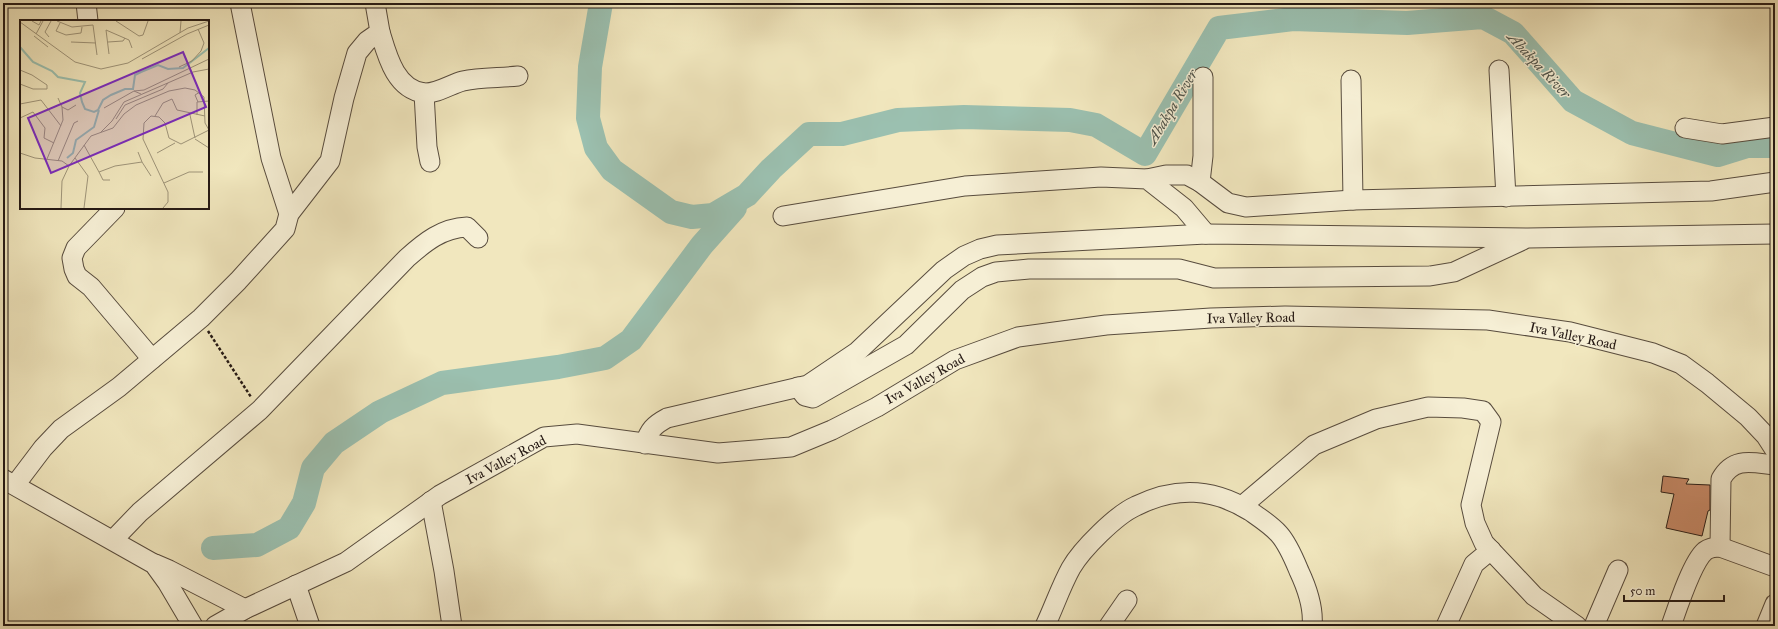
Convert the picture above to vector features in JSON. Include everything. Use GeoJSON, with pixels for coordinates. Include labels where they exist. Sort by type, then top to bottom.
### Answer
{"type":"FeatureCollection","features":[{"type":"Feature","properties":{"kind":"street"},"geometry":{"type":"LineString","coordinates":[[86,3],[88,20]]}},
{"type":"Feature","properties":{"kind":"street"},"geometry":{"type":"LineString","coordinates":[[240,3],[271,158],[289,214]]}},
{"type":"Feature","properties":{"kind":"street"},"geometry":{"type":"LineString","coordinates":[[375,3],[380,32],[391,66],[400,80],[410,87],[424,93],[463,81],[518,76]]}},
{"type":"Feature","properties":{"kind":"street"},"geometry":{"type":"LineString","coordinates":[[245,609],[169,570],[154,564],[9,482],[61,429],[119,387],[201,318],[238,281],[285,229],[289,214],[330,161],[344,98],[357,53],[367,41],[380,32]]}},
{"type":"Feature","properties":{"kind":"street"},"geometry":{"type":"LineString","coordinates":[[1499,70],[1506,197]]}},
{"type":"Feature","properties":{"kind":"street"},"geometry":{"type":"LineString","coordinates":[[1200,182],[1203,156],[1203,77]]}},
{"type":"Feature","properties":{"kind":"street"},"geometry":{"type":"LineString","coordinates":[[1351,80],[1353,200]]}},
{"type":"Feature","properties":{"kind":"street"},"geometry":{"type":"LineString","coordinates":[[424,93],[427,147],[430,162]]}},
{"type":"Feature","properties":{"kind":"street"},"geometry":{"type":"LineString","coordinates":[[1685,128],[1722,134],[1775,127]]}},
{"type":"Feature","properties":{"kind":"street"},"geometry":{"type":"LineString","coordinates":[[783,216],[965,186],[1101,177],[1147,179],[1166,175],[1187,175],[1200,182],[1228,203],[1246,207],[1353,200],[1711,191],[1775,182]]}},
{"type":"Feature","properties":{"kind":"street"},"geometry":{"type":"LineString","coordinates":[[1147,179],[1184,208],[1206,234]]}},
{"type":"Feature","properties":{"kind":"street"},"geometry":{"type":"LineString","coordinates":[[114,209],[76,248],[72,258],[74,269],[78,276],[91,287],[152,359]]}},
{"type":"Feature","properties":{"kind":"street"},"geometry":{"type":"LineString","coordinates":[[113,540],[140,512],[260,410],[407,258],[423,244],[435,236],[453,228],[467,227],[478,238]]}},
{"type":"Feature","properties":{"kind":"street"},"geometry":{"type":"LineString","coordinates":[[645,444],[648,433],[655,424],[667,418],[808,385],[857,352],[944,270],[964,256],[980,249],[997,245],[1206,234],[1528,238],[1775,234]]}},
{"type":"Feature","properties":{"kind":"street"},"geometry":{"type":"LineString","coordinates":[[798,387],[805,396],[813,398],[893,354],[906,345],[962,290],[982,277],[996,272],[1029,268],[1179,269],[1214,278],[1430,276],[1454,272],[1528,238]]}},
{"type":"Feature","properties":{"kind":"street","name":"Iva Valley Road"},"geometry":{"type":"LineString","coordinates":[[215,626],[245,609],[346,562],[431,501],[544,437],[577,434],[718,453],[791,447],[832,430],[877,407],[955,360],[1018,337],[1106,326],[1211,318],[1284,316],[1488,320],[1570,332],[1653,353],[1681,364],[1707,383],[1748,417],[1766,436],[1775,450]]}},
{"type":"Feature","properties":{"kind":"street"},"geometry":{"type":"LineString","coordinates":[[1242,506],[1314,445],[1376,419],[1428,408],[1462,408],[1483,411],[1491,422],[1471,505],[1475,523],[1484,543],[1534,596],[1576,626]]}},
{"type":"Feature","properties":{"kind":"street"},"geometry":{"type":"LineString","coordinates":[[1720,547],[1721,479],[1726,470],[1733,464],[1748,463],[1775,465]]}},
{"type":"Feature","properties":{"kind":"street"},"geometry":{"type":"LineString","coordinates":[[1045,626],[1072,568],[1108,525],[1135,506],[1180,492],[1216,494],[1234,501],[1260,518],[1279,534],[1294,559],[1306,586],[1313,617],[1312,626]]}},
{"type":"Feature","properties":{"kind":"street"},"geometry":{"type":"LineString","coordinates":[[431,501],[444,571],[452,626]]}},
{"type":"Feature","properties":{"kind":"street"},"geometry":{"type":"LineString","coordinates":[[1671,626],[1687,581],[1704,552],[1712,548],[1720,547],[1775,567]]}},
{"type":"Feature","properties":{"kind":"street"},"geometry":{"type":"LineString","coordinates":[[1446,626],[1474,564],[1491,550]]}},
{"type":"Feature","properties":{"kind":"street"},"geometry":{"type":"LineString","coordinates":[[154,564],[167,582],[193,626]]}},
{"type":"Feature","properties":{"kind":"street"},"geometry":{"type":"LineString","coordinates":[[1594,626],[1618,570]]}},
{"type":"Feature","properties":{"kind":"street"},"geometry":{"type":"LineString","coordinates":[[296,585],[310,626]]}},
{"type":"Feature","properties":{"kind":"street"},"geometry":{"type":"LineString","coordinates":[[1109,626],[1127,600]]}},
{"type":"Feature","properties":{"kind":"street"},"geometry":{"type":"LineString","coordinates":[[1766,626],[1775,604]]}},
{"type":"Feature","properties":{"kind":"path"},"geometry":{"type":"LineString","coordinates":[[201,318],[214,342],[260,410]]}},
{"type":"Feature","properties":{"kind":"building"},"geometry":{"type":"Polygon","coordinates":[[[1663,476],[1689,479],[1686,484],[1710,485],[1710,510],[1708,511],[1702,536],[1666,528],[1674,494],[1661,492],[1663,476]]]}},
{"type":"Feature","properties":{"kind":"waterway","name":"Abakpa River"},"geometry":{"type":"LineString","coordinates":[[601,3],[590,67],[588,118],[596,148],[612,170],[671,212],[692,217],[713,215],[747,195],[771,169],[809,134],[842,134],[898,120],[964,117],[1070,120],[1096,125],[1145,154],[1219,28],[1293,19],[1407,23],[1483,17],[1513,33],[1573,101],[1632,133],[1718,155],[1747,146],[1775,146]]}},
{"type":"Feature","properties":{"kind":"waterway"},"geometry":{"type":"LineString","coordinates":[[213,548],[257,545],[289,528],[304,503],[313,468],[334,443],[380,412],[442,383],[558,367],[605,358],[631,340],[702,245],[735,208]]}}]}
